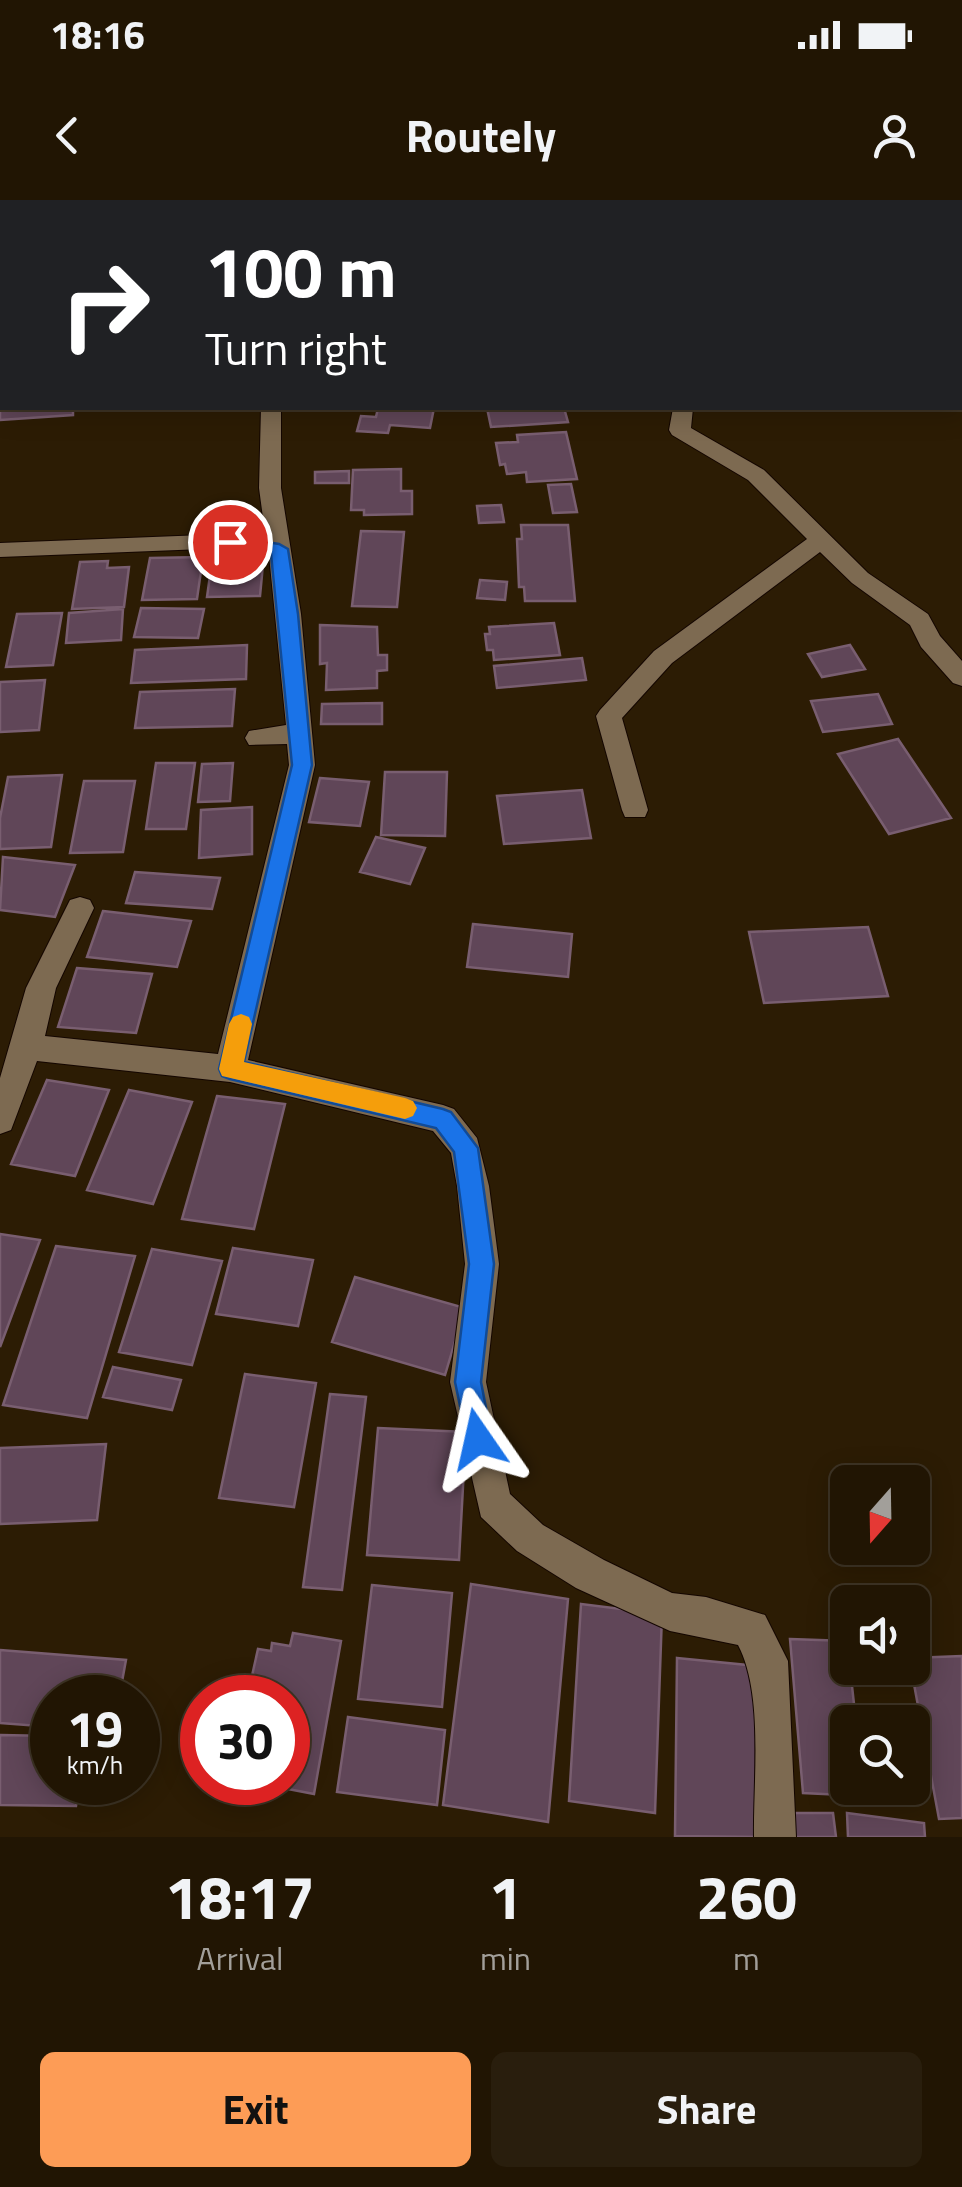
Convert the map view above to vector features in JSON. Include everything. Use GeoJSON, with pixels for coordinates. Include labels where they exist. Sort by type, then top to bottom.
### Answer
{"type":"FeatureCollection","features":[{"type":"Feature","properties":{"kind":"street"},"geometry":{"type":"LineString","coordinates":[[230,1069],[302,765],[289,614],[270,488],[271,410]]}},
{"type":"Feature","properties":{"kind":"street"},"geometry":{"type":"LineString","coordinates":[[684,410],[680,430],[756,475],[860,578],[919,620],[930,641],[962,677]]}},
{"type":"Feature","properties":{"kind":"street"},"geometry":{"type":"LineString","coordinates":[[635,810],[609,716],[663,657],[820,540]]}},
{"type":"Feature","properties":{"kind":"street"},"geometry":{"type":"LineString","coordinates":[[0,550],[211,542],[279,549]]}},
{"type":"Feature","properties":{"kind":"street"},"geometry":{"type":"LineString","coordinates":[[930,641],[962,642]]}},
{"type":"Feature","properties":{"kind":"street"},"geometry":{"type":"LineString","coordinates":[[258,738],[298,734]]}},
{"type":"Feature","properties":{"kind":"street"},"geometry":{"type":"LineString","coordinates":[[0,1120],[28,1046],[41,988],[80,908]]}},
{"type":"Feature","properties":{"kind":"street"},"geometry":{"type":"LineString","coordinates":[[28,1046],[230,1069],[443,1119],[466,1148],[482,1264],[468,1382],[494,1504],[530,1538],[590,1574],[670,1612],[706,1616],[751,1629],[768,1661],[772,1690],[776,1837]]}},
{"type":"Feature","properties":{"kind":"building"},"geometry":{"type":"Polygon","coordinates":[[[0,410],[73,410],[73,415],[0,420],[0,410]]]}},
{"type":"Feature","properties":{"kind":"building"},"geometry":{"type":"Polygon","coordinates":[[[378,410],[434,410],[430,428],[390,425],[388,433],[357,431],[361,416],[376,417],[378,410]]]}},
{"type":"Feature","properties":{"kind":"building"},"geometry":{"type":"Polygon","coordinates":[[[487,410],[565,410],[568,422],[491,427],[487,410]]]}},
{"type":"Feature","properties":{"kind":"building"},"geometry":{"type":"Polygon","coordinates":[[[566,432],[577,479],[527,482],[526,472],[507,474],[505,464],[500,465],[496,443],[518,442],[517,435],[566,432]]]}},
{"type":"Feature","properties":{"kind":"building"},"geometry":{"type":"Polygon","coordinates":[[[401,469],[401,491],[412,491],[412,514],[364,515],[364,510],[351,510],[353,470],[401,469]]]}},
{"type":"Feature","properties":{"kind":"building"},"geometry":{"type":"Polygon","coordinates":[[[349,471],[349,483],[315,483],[315,472],[349,471]]]}},
{"type":"Feature","properties":{"kind":"building"},"geometry":{"type":"Polygon","coordinates":[[[571,484],[577,512],[553,513],[548,485],[571,484]]]}},
{"type":"Feature","properties":{"kind":"building"},"geometry":{"type":"Polygon","coordinates":[[[501,505],[504,522],[479,523],[477,506],[501,505]]]}},
{"type":"Feature","properties":{"kind":"building"},"geometry":{"type":"Polygon","coordinates":[[[521,525],[568,525],[575,601],[525,601],[524,587],[519,587],[517,539],[522,539],[521,525]]]}},
{"type":"Feature","properties":{"kind":"building"},"geometry":{"type":"Polygon","coordinates":[[[361,531],[404,532],[397,607],[352,606],[361,531]]]}},
{"type":"Feature","properties":{"kind":"building"},"geometry":{"type":"Polygon","coordinates":[[[213,554],[264,554],[260,596],[207,597],[213,554]]]}},
{"type":"Feature","properties":{"kind":"building"},"geometry":{"type":"Polygon","coordinates":[[[203,557],[197,599],[142,600],[150,558],[203,557]]]}},
{"type":"Feature","properties":{"kind":"building"},"geometry":{"type":"Polygon","coordinates":[[[108,561],[107,568],[129,567],[124,607],[72,609],[80,562],[108,561]]]}},
{"type":"Feature","properties":{"kind":"building"},"geometry":{"type":"Polygon","coordinates":[[[480,580],[507,582],[505,600],[477,598],[480,580]]]}},
{"type":"Feature","properties":{"kind":"building"},"geometry":{"type":"Polygon","coordinates":[[[141,608],[204,609],[198,638],[134,637],[141,608]]]}},
{"type":"Feature","properties":{"kind":"building"},"geometry":{"type":"Polygon","coordinates":[[[123,609],[121,640],[66,643],[69,613],[123,609]]]}},
{"type":"Feature","properties":{"kind":"building"},"geometry":{"type":"Polygon","coordinates":[[[62,613],[53,665],[6,667],[17,614],[62,613]]]}},
{"type":"Feature","properties":{"kind":"building"},"geometry":{"type":"Polygon","coordinates":[[[554,623],[560,655],[494,660],[493,650],[487,650],[485,634],[490,634],[489,627],[554,623]]]}},
{"type":"Feature","properties":{"kind":"building"},"geometry":{"type":"Polygon","coordinates":[[[320,625],[377,627],[378,655],[387,655],[387,670],[377,671],[377,688],[326,690],[327,663],[320,664],[320,625]]]}},
{"type":"Feature","properties":{"kind":"building"},"geometry":{"type":"Polygon","coordinates":[[[247,645],[246,679],[131,683],[135,650],[247,645]]]}},
{"type":"Feature","properties":{"kind":"building"},"geometry":{"type":"Polygon","coordinates":[[[850,645],[865,669],[822,677],[808,654],[850,645]]]}},
{"type":"Feature","properties":{"kind":"building"},"geometry":{"type":"Polygon","coordinates":[[[582,658],[586,680],[497,688],[494,666],[582,658]]]}},
{"type":"Feature","properties":{"kind":"building"},"geometry":{"type":"Polygon","coordinates":[[[45,680],[39,730],[0,732],[0,682],[45,680]]]}},
{"type":"Feature","properties":{"kind":"building"},"geometry":{"type":"Polygon","coordinates":[[[235,689],[232,726],[135,728],[140,692],[235,689]]]}},
{"type":"Feature","properties":{"kind":"building"},"geometry":{"type":"Polygon","coordinates":[[[878,694],[892,724],[823,732],[811,701],[878,694]]]}},
{"type":"Feature","properties":{"kind":"building"},"geometry":{"type":"Polygon","coordinates":[[[382,703],[382,724],[321,724],[322,704],[382,703]]]}},
{"type":"Feature","properties":{"kind":"building"},"geometry":{"type":"Polygon","coordinates":[[[898,739],[951,818],[889,834],[838,754],[898,739]]]}},
{"type":"Feature","properties":{"kind":"building"},"geometry":{"type":"Polygon","coordinates":[[[156,763],[195,763],[186,829],[146,829],[156,763]]]}},
{"type":"Feature","properties":{"kind":"building"},"geometry":{"type":"Polygon","coordinates":[[[233,763],[230,801],[198,802],[202,764],[233,763]]]}},
{"type":"Feature","properties":{"kind":"building"},"geometry":{"type":"Polygon","coordinates":[[[385,772],[447,772],[445,836],[381,835],[385,772]]]}},
{"type":"Feature","properties":{"kind":"building"},"geometry":{"type":"Polygon","coordinates":[[[62,775],[51,847],[0,849],[0,818],[8,777],[62,775]]]}},
{"type":"Feature","properties":{"kind":"building"},"geometry":{"type":"Polygon","coordinates":[[[320,778],[369,782],[360,826],[309,822],[320,778]]]}},
{"type":"Feature","properties":{"kind":"building"},"geometry":{"type":"Polygon","coordinates":[[[84,781],[135,781],[123,852],[70,853],[84,781]]]}},
{"type":"Feature","properties":{"kind":"building"},"geometry":{"type":"Polygon","coordinates":[[[582,790],[591,838],[504,844],[497,796],[582,790]]]}},
{"type":"Feature","properties":{"kind":"building"},"geometry":{"type":"Polygon","coordinates":[[[252,807],[252,854],[199,858],[201,810],[252,807]]]}},
{"type":"Feature","properties":{"kind":"building"},"geometry":{"type":"Polygon","coordinates":[[[376,837],[425,848],[410,884],[360,872],[376,837]]]}},
{"type":"Feature","properties":{"kind":"building"},"geometry":{"type":"Polygon","coordinates":[[[3,857],[75,865],[55,917],[0,910],[3,857]]]}},
{"type":"Feature","properties":{"kind":"building"},"geometry":{"type":"Polygon","coordinates":[[[135,872],[220,878],[212,909],[126,903],[135,872]]]}},
{"type":"Feature","properties":{"kind":"building"},"geometry":{"type":"Polygon","coordinates":[[[103,911],[191,921],[177,967],[87,957],[103,911]]]}},
{"type":"Feature","properties":{"kind":"building"},"geometry":{"type":"Polygon","coordinates":[[[473,924],[572,934],[568,977],[467,967],[473,924]]]}},
{"type":"Feature","properties":{"kind":"building"},"geometry":{"type":"Polygon","coordinates":[[[868,927],[888,996],[764,1003],[749,932],[868,927]]]}},
{"type":"Feature","properties":{"kind":"building"},"geometry":{"type":"Polygon","coordinates":[[[77,968],[152,974],[136,1033],[58,1027],[77,968]]]}},
{"type":"Feature","properties":{"kind":"building"},"geometry":{"type":"Polygon","coordinates":[[[47,1080],[109,1090],[75,1176],[11,1164],[47,1080]]]}},
{"type":"Feature","properties":{"kind":"building"},"geometry":{"type":"Polygon","coordinates":[[[129,1090],[192,1102],[153,1204],[87,1190],[129,1090]]]}},
{"type":"Feature","properties":{"kind":"building"},"geometry":{"type":"Polygon","coordinates":[[[217,1096],[285,1104],[254,1229],[182,1219],[217,1096]]]}},
{"type":"Feature","properties":{"kind":"building"},"geometry":{"type":"Polygon","coordinates":[[[0,1234],[40,1240],[0,1347],[0,1234]]]}},
{"type":"Feature","properties":{"kind":"building"},"geometry":{"type":"Polygon","coordinates":[[[56,1246],[135,1256],[87,1418],[3,1405],[56,1246]]]}},
{"type":"Feature","properties":{"kind":"building"},"geometry":{"type":"Polygon","coordinates":[[[233,1248],[313,1260],[298,1326],[216,1314],[233,1248]]]}},
{"type":"Feature","properties":{"kind":"building"},"geometry":{"type":"Polygon","coordinates":[[[152,1249],[222,1261],[192,1365],[119,1352],[152,1249]]]}},
{"type":"Feature","properties":{"kind":"building"},"geometry":{"type":"Polygon","coordinates":[[[355,1277],[465,1308],[445,1375],[332,1342],[355,1277]]]}},
{"type":"Feature","properties":{"kind":"building"},"geometry":{"type":"Polygon","coordinates":[[[113,1367],[181,1380],[172,1410],[103,1397],[113,1367]]]}},
{"type":"Feature","properties":{"kind":"building"},"geometry":{"type":"Polygon","coordinates":[[[245,1374],[316,1383],[294,1507],[219,1498],[245,1374]]]}},
{"type":"Feature","properties":{"kind":"building"},"geometry":{"type":"Polygon","coordinates":[[[330,1394],[366,1397],[342,1590],[303,1587],[330,1394]]]}},
{"type":"Feature","properties":{"kind":"building"},"geometry":{"type":"Polygon","coordinates":[[[378,1428],[466,1432],[459,1560],[367,1555],[378,1428]]]}},
{"type":"Feature","properties":{"kind":"building"},"geometry":{"type":"Polygon","coordinates":[[[106,1444],[97,1520],[0,1524],[0,1448],[106,1444]]]}},
{"type":"Feature","properties":{"kind":"building"},"geometry":{"type":"Polygon","coordinates":[[[471,1584],[568,1599],[548,1822],[443,1805],[471,1584]]]}},
{"type":"Feature","properties":{"kind":"building"},"geometry":{"type":"Polygon","coordinates":[[[372,1585],[452,1593],[442,1707],[358,1699],[372,1585]]]}},
{"type":"Feature","properties":{"kind":"building"},"geometry":{"type":"Polygon","coordinates":[[[581,1604],[662,1614],[655,1813],[569,1801],[581,1604]]]}},
{"type":"Feature","properties":{"kind":"building"},"geometry":{"type":"Polygon","coordinates":[[[293,1633],[341,1641],[314,1794],[310,1793],[310,1675],[252,1675],[258,1649],[271,1651],[272,1643],[290,1646],[293,1633]]]}},
{"type":"Feature","properties":{"kind":"building"},"geometry":{"type":"Polygon","coordinates":[[[790,1639],[830,1640],[830,1685],[852,1685],[854,1705],[830,1705],[830,1794],[803,1793],[790,1639]]]}},
{"type":"Feature","properties":{"kind":"building"},"geometry":{"type":"Polygon","coordinates":[[[0,1650],[126,1660],[123,1675],[30,1675],[30,1725],[0,1723],[0,1650]]]}},
{"type":"Feature","properties":{"kind":"building"},"geometry":{"type":"Polygon","coordinates":[[[962,1656],[962,1818],[939,1819],[930,1770],[930,1705],[918,1705],[914,1685],[930,1685],[930,1657],[962,1656]]]}},
{"type":"Feature","properties":{"kind":"building"},"geometry":{"type":"Polygon","coordinates":[[[677,1658],[757,1666],[760,1837],[675,1836],[677,1658]]]}},
{"type":"Feature","properties":{"kind":"building"},"geometry":{"type":"Polygon","coordinates":[[[348,1717],[445,1730],[437,1805],[337,1792],[348,1717]]]}},
{"type":"Feature","properties":{"kind":"building"},"geometry":{"type":"Polygon","coordinates":[[[0,1735],[30,1736],[30,1805],[76,1805],[76,1806],[0,1805],[0,1735]]]}},
{"type":"Feature","properties":{"kind":"building"},"geometry":{"type":"Polygon","coordinates":[[[785,1813],[833,1813],[836,1837],[788,1837],[785,1813]]]}},
{"type":"Feature","properties":{"kind":"building"},"geometry":{"type":"Polygon","coordinates":[[[847,1813],[924,1823],[925,1837],[848,1837],[847,1813]]]}},
{"type":"Feature","properties":{"kind":"slow traffic"},"geometry":{"type":"LineString","coordinates":[[241,1024],[230,1069],[405,1108]]}},
{"type":"Feature","properties":{"kind":"route"},"geometry":{"type":"LineString","coordinates":[[230,542],[279,549],[289,614],[302,765],[230,1069],[443,1119],[466,1148],[482,1264],[468,1382],[478,1439]]}}]}
